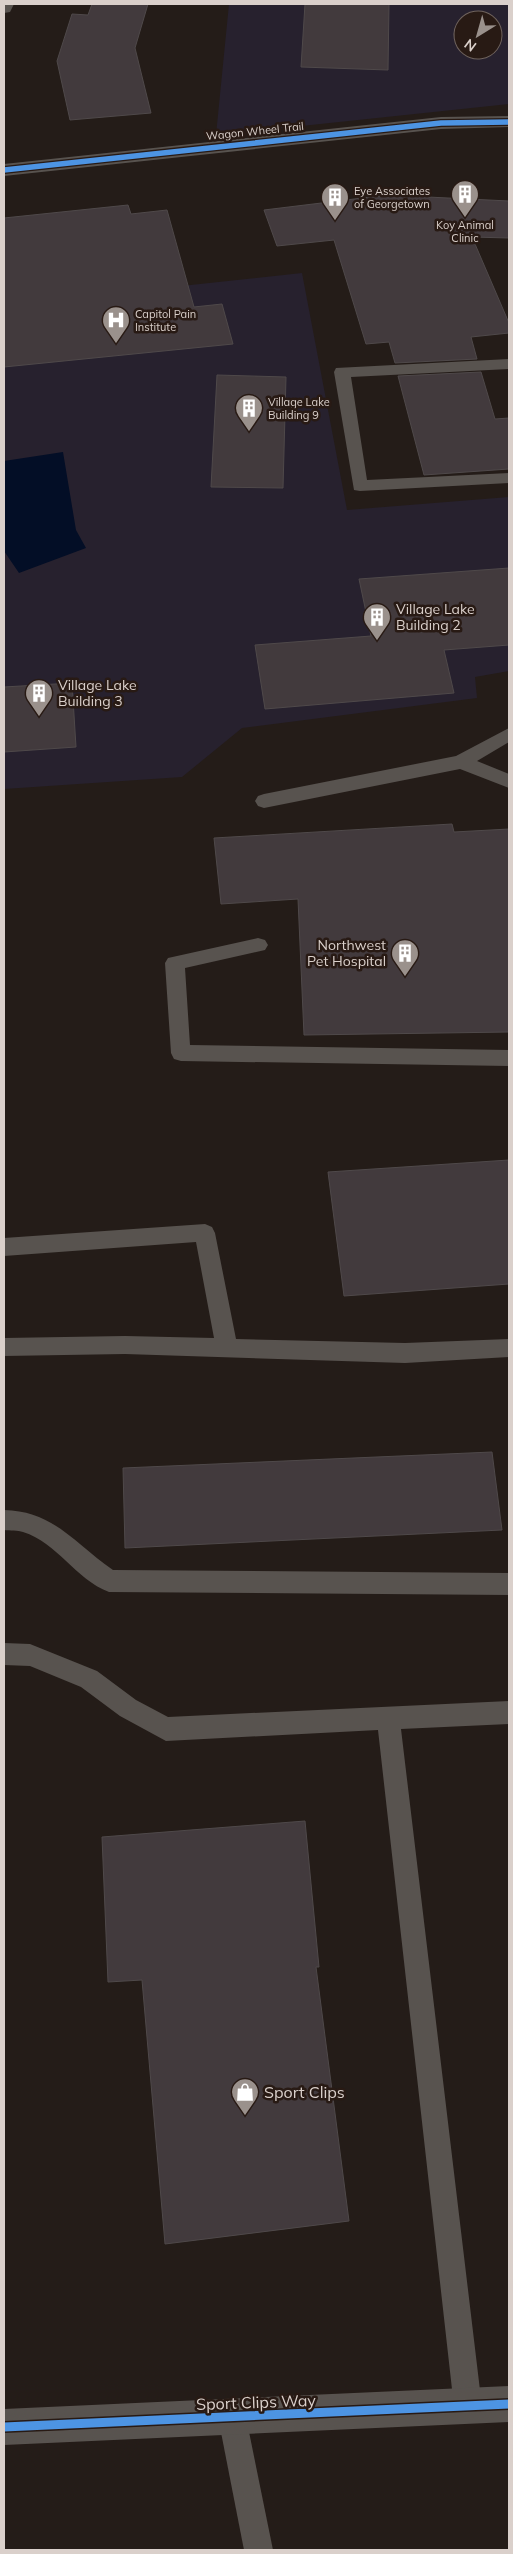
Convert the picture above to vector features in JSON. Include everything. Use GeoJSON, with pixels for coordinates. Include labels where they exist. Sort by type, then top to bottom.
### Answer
{"type":"FeatureCollection","features":[{"type":"Feature","properties":{"kind":"street"},"geometry":{"type":"LineString","coordinates":[[4,8],[5,4]]}},
{"type":"Feature","properties":{"kind":"street","name":"Wagon Wheel Trail"},"geometry":{"type":"LineString","coordinates":[[4,170],[441,123],[509,122]]}},
{"type":"Feature","properties":{"kind":"street","name":"Sport Clips Way"},"geometry":{"type":"LineString","coordinates":[[4,2427],[509,2404]]}},
{"type":"Feature","properties":{"kind":"lane"},"geometry":{"type":"LineString","coordinates":[[509,364],[342,372],[360,486],[509,478]]}},
{"type":"Feature","properties":{"kind":"lane"},"geometry":{"type":"LineString","coordinates":[[264,801],[461,762],[509,734]]}},
{"type":"Feature","properties":{"kind":"lane"},"geometry":{"type":"LineString","coordinates":[[461,762],[509,781]]}},
{"type":"Feature","properties":{"kind":"lane"},"geometry":{"type":"LineString","coordinates":[[258,944],[175,962],[181,1053],[509,1058]]}},
{"type":"Feature","properties":{"kind":"lane"},"geometry":{"type":"LineString","coordinates":[[4,1248],[205,1233],[227,1348]]}},
{"type":"Feature","properties":{"kind":"lane"},"geometry":{"type":"LineString","coordinates":[[4,1347],[125,1345],[405,1353],[509,1348]]}},
{"type":"Feature","properties":{"kind":"lane"},"geometry":{"type":"LineString","coordinates":[[4,1520],[25,1521],[61,1540],[81,1561],[108,1581],[509,1584]]}},
{"type":"Feature","properties":{"kind":"lane"},"geometry":{"type":"LineString","coordinates":[[4,1654],[30,1655],[89,1679],[128,1708],[166,1729],[509,1712]]}},
{"type":"Feature","properties":{"kind":"lane"},"geometry":{"type":"LineString","coordinates":[[388,1718],[468,2407]]}},
{"type":"Feature","properties":{"kind":"lane"},"geometry":{"type":"LineString","coordinates":[[232,2417],[259,2550]]}},
{"type":"Feature","properties":{"kind":"shaded area"},"geometry":{"type":"Polygon","coordinates":[[[229,4],[509,4],[509,104],[216,135],[229,4]]]}},
{"type":"Feature","properties":{"kind":"shaded area"},"geometry":{"type":"Polygon","coordinates":[[[302,273],[347,510],[509,497],[509,671],[475,677],[477,698],[242,728],[182,777],[4,789],[4,305],[302,273]]]}},
{"type":"Feature","properties":{"kind":"water"},"geometry":{"type":"Polygon","coordinates":[[[63,452],[76,530],[86,548],[19,573],[4,551],[4,461],[63,452]]]}},
{"type":"Feature","properties":{"kind":"building"},"geometry":{"type":"Polygon","coordinates":[[[92,4],[148,4],[135,48],[151,113],[70,120],[57,61],[72,14],[88,15],[92,4]]]}},
{"type":"Feature","properties":{"kind":"building"},"geometry":{"type":"Polygon","coordinates":[[[305,4],[389,4],[388,70],[301,67],[305,4]]]}},
{"type":"Feature","properties":{"kind":"building"},"geometry":{"type":"Polygon","coordinates":[[[387,195],[509,201],[509,238],[472,237],[509,323],[509,333],[471,337],[477,359],[395,363],[389,342],[366,344],[334,240],[277,246],[264,210],[387,195]]]}},
{"type":"Feature","properties":{"kind":"building"},"geometry":{"type":"Polygon","coordinates":[[[128,205],[131,214],[167,210],[194,307],[222,304],[233,344],[4,367],[4,218],[128,205]]]}},
{"type":"Feature","properties":{"kind":"building"},"geometry":{"type":"Polygon","coordinates":[[[481,372],[495,419],[509,418],[509,469],[424,475],[398,376],[481,372]]]}},
{"type":"Feature","properties":{"kind":"building","name":"Village Lake Building 9"},"geometry":{"type":"Polygon","coordinates":[[[217,375],[286,377],[283,488],[211,487],[217,375]]]}},
{"type":"Feature","properties":{"kind":"building","name":"Village Lake Building 2"},"geometry":{"type":"Polygon","coordinates":[[[509,568],[509,645],[444,650],[454,693],[265,709],[255,645],[371,636],[359,579],[509,568]]]}},
{"type":"Feature","properties":{"kind":"building","name":"Village Lake Building 3"},"geometry":{"type":"Polygon","coordinates":[[[72,683],[76,747],[4,752],[4,687],[72,683]]]}},
{"type":"Feature","properties":{"kind":"building"},"geometry":{"type":"Polygon","coordinates":[[[452,824],[454,832],[509,829],[509,1032],[304,1035],[298,899],[221,904],[214,838],[452,824]]]}},
{"type":"Feature","properties":{"kind":"building"},"geometry":{"type":"Polygon","coordinates":[[[509,1160],[509,1284],[344,1296],[328,1172],[509,1160]]]}},
{"type":"Feature","properties":{"kind":"building"},"geometry":{"type":"Polygon","coordinates":[[[492,1452],[502,1530],[125,1548],[123,1468],[492,1452]]]}},
{"type":"Feature","properties":{"kind":"building"},"geometry":{"type":"Polygon","coordinates":[[[305,1821],[319,1967],[316,1967],[349,2221],[165,2244],[142,1980],[108,1982],[102,1837],[305,1821]]]}},
{"type":"Feature","properties":{"kind":"cycle path"},"geometry":{"type":"LineString","coordinates":[[4,170],[441,123],[509,122]]}},
{"type":"Feature","properties":{"kind":"cycle path"},"geometry":{"type":"LineString","coordinates":[[4,2427],[509,2404]]}},
{"type":"Feature","properties":{"kind":"place","name":"Koy Animal Clinic"},"geometry":{"type":"Point","coordinates":[465,218]}},
{"type":"Feature","properties":{"kind":"place","name":"Eye Associates of Georgetown"},"geometry":{"type":"Point","coordinates":[335,221]}},
{"type":"Feature","properties":{"kind":"place","name":"Capitol Pain Institute"},"geometry":{"type":"Point","coordinates":[116,344]}},
{"type":"Feature","properties":{"kind":"place","name":"Village Lake Building 9"},"geometry":{"type":"Point","coordinates":[249,432]}},
{"type":"Feature","properties":{"kind":"place","name":"Village Lake Building 2"},"geometry":{"type":"Point","coordinates":[377,641]}},
{"type":"Feature","properties":{"kind":"place","name":"Village Lake Building 3"},"geometry":{"type":"Point","coordinates":[39,717]}},
{"type":"Feature","properties":{"kind":"place","name":"Northwest Pet Hospital"},"geometry":{"type":"Point","coordinates":[405,977]}},
{"type":"Feature","properties":{"kind":"place","name":"Sport Clips"},"geometry":{"type":"Point","coordinates":[245,2116]}}]}
